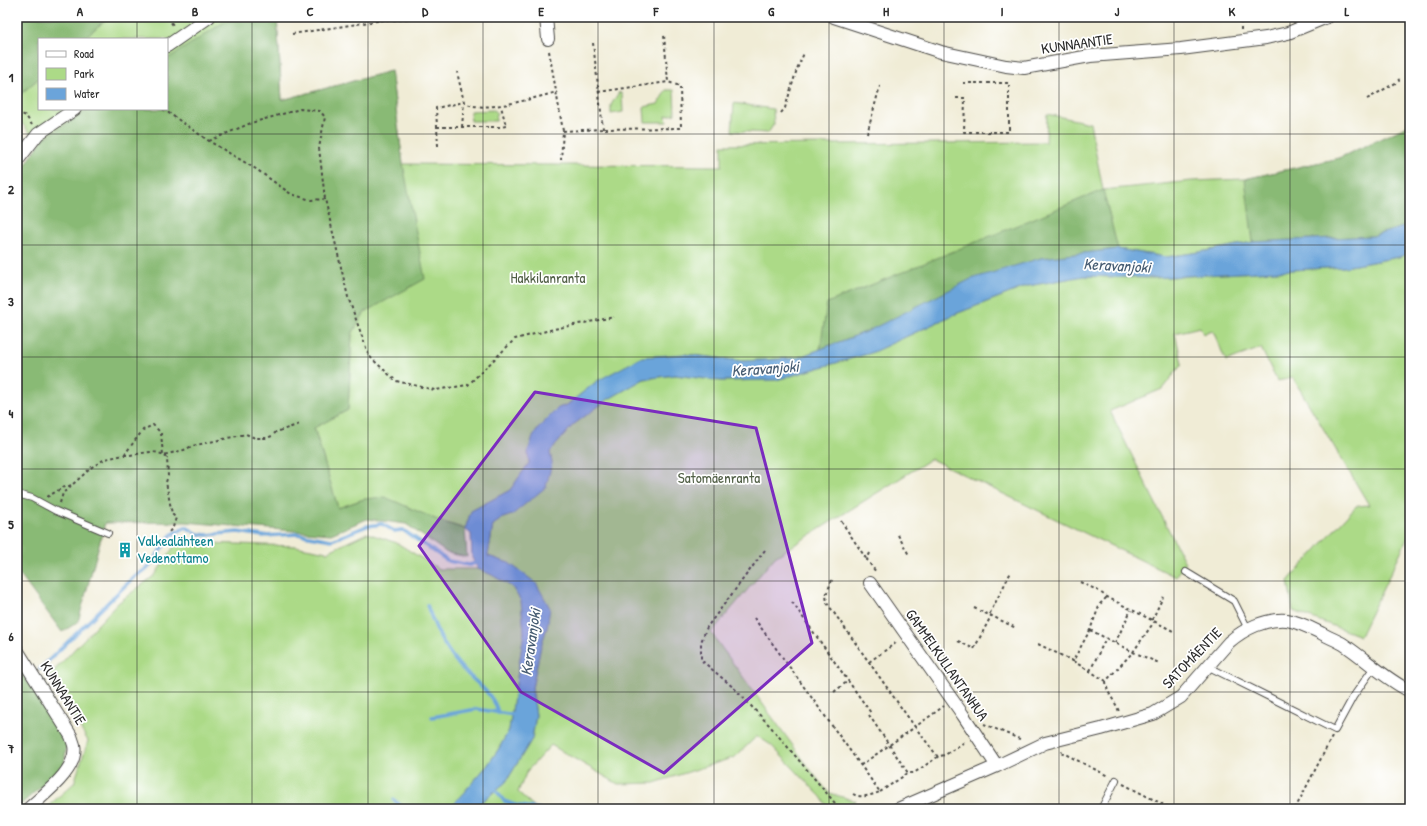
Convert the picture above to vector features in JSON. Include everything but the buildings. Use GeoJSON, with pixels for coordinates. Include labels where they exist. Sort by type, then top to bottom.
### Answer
{"type":"FeatureCollection","features":[{"type":"Feature","properties":{"kind":"street"},"geometry":{"type":"LineString","coordinates":[[168,45],[209,17]]}},
{"type":"Feature","properties":{"kind":"street"},"geometry":{"type":"LineString","coordinates":[[546,17],[548,43]]}},
{"type":"Feature","properties":{"kind":"street","name":"KUNNAANTIE"},"geometry":{"type":"LineString","coordinates":[[834,17],[941,52],[1006,66],[1024,68],[1090,56],[1181,49],[1266,38],[1288,33],[1327,17]]}},
{"type":"Feature","properties":{"kind":"street"},"geometry":{"type":"LineString","coordinates":[[17,145],[35,138],[74,110]]}},
{"type":"Feature","properties":{"kind":"street"},"geometry":{"type":"LineString","coordinates":[[17,161],[35,138]]}},
{"type":"Feature","properties":{"kind":"street","name":"GAMMELKULLANTANHUA"},"geometry":{"type":"LineString","coordinates":[[874,580],[907,635],[997,766]]}},
{"type":"Feature","properties":{"kind":"street","name":"SATOMÄENTIE"},"geometry":{"type":"LineString","coordinates":[[898,809],[997,766],[1045,743],[1153,714],[1181,697],[1207,666],[1237,635],[1264,623],[1288,620],[1310,627],[1342,643],[1384,676],[1410,692]]}},
{"type":"Feature","properties":{"kind":"street","name":"KUNNAANTIE"},"geometry":{"type":"LineString","coordinates":[[17,650],[71,736],[74,746],[70,767],[63,776],[28,809]]}},
{"type":"Feature","properties":{"kind":"lane"},"geometry":{"type":"LineString","coordinates":[[17,494],[32,498],[56,511],[108,533]]}},
{"type":"Feature","properties":{"kind":"lane"},"geometry":{"type":"LineString","coordinates":[[1186,572],[1234,601],[1248,629]]}},
{"type":"Feature","properties":{"kind":"lane"},"geometry":{"type":"LineString","coordinates":[[1207,666],[1335,730],[1353,697],[1374,668]]}},
{"type":"Feature","properties":{"kind":"lane"},"geometry":{"type":"LineString","coordinates":[[1101,809],[1116,780]]}},
{"type":"Feature","properties":{"kind":"path"},"geometry":{"type":"LineString","coordinates":[[292,34],[383,20],[398,20],[416,17]]}},
{"type":"Feature","properties":{"kind":"path"},"geometry":{"type":"LineString","coordinates":[[664,35],[668,82]]}},
{"type":"Feature","properties":{"kind":"path"},"geometry":{"type":"LineString","coordinates":[[548,43],[563,131],[562,160]]}},
{"type":"Feature","properties":{"kind":"path"},"geometry":{"type":"LineString","coordinates":[[593,43],[602,129]]}},
{"type":"Feature","properties":{"kind":"path"},"geometry":{"type":"LineString","coordinates":[[781,113],[785,108],[804,52]]}},
{"type":"Feature","properties":{"kind":"path"},"geometry":{"type":"LineString","coordinates":[[456,72],[464,102],[462,127]]}},
{"type":"Feature","properties":{"kind":"path"},"geometry":{"type":"LineString","coordinates":[[1367,98],[1399,81],[1398,76]]}},
{"type":"Feature","properties":{"kind":"path"},"geometry":{"type":"LineString","coordinates":[[563,131],[681,128],[680,86],[668,82],[598,92]]}},
{"type":"Feature","properties":{"kind":"path"},"geometry":{"type":"LineString","coordinates":[[956,98],[965,98],[964,132],[1009,132],[1009,83],[961,83]]}},
{"type":"Feature","properties":{"kind":"path"},"geometry":{"type":"LineString","coordinates":[[867,134],[880,86]]}},
{"type":"Feature","properties":{"kind":"path"},"geometry":{"type":"LineString","coordinates":[[464,102],[468,106],[500,106],[556,92]]}},
{"type":"Feature","properties":{"kind":"path"},"geometry":{"type":"LineString","coordinates":[[438,146],[436,108],[464,102]]}},
{"type":"Feature","properties":{"kind":"path"},"geometry":{"type":"LineString","coordinates":[[437,127],[501,128],[506,126],[500,106]]}},
{"type":"Feature","properties":{"kind":"path"},"geometry":{"type":"LineString","coordinates":[[209,141],[251,122],[300,109],[320,111],[325,118],[319,148],[325,199],[348,297],[369,356],[396,381],[435,390],[468,385],[515,339],[554,329],[614,317]]}},
{"type":"Feature","properties":{"kind":"path"},"geometry":{"type":"LineString","coordinates":[[165,110],[209,141],[256,169],[291,194],[311,200],[325,199]]}},
{"type":"Feature","properties":{"kind":"path"},"geometry":{"type":"LineString","coordinates":[[17,112],[26,116],[35,138]]}},
{"type":"Feature","properties":{"kind":"path"},"geometry":{"type":"LineString","coordinates":[[163,455],[184,450],[192,446],[246,434],[255,438],[267,438],[276,432],[300,424]]}},
{"type":"Feature","properties":{"kind":"path"},"geometry":{"type":"LineString","coordinates":[[124,455],[143,430],[153,425],[160,433],[163,455]]}},
{"type":"Feature","properties":{"kind":"path"},"geometry":{"type":"LineString","coordinates":[[56,511],[59,507],[63,493],[92,466],[105,459],[150,451],[163,455],[167,458],[168,476],[166,482],[172,514],[176,518],[173,527],[169,532]]}},
{"type":"Feature","properties":{"kind":"path"},"geometry":{"type":"LineString","coordinates":[[32,498],[48,497],[62,488],[73,484]]}},
{"type":"Feature","properties":{"kind":"path"},"geometry":{"type":"LineString","coordinates":[[841,521],[867,560],[874,580]]}},
{"type":"Feature","properties":{"kind":"path"},"geometry":{"type":"LineString","coordinates":[[898,534],[909,555]]}},
{"type":"Feature","properties":{"kind":"path"},"geometry":{"type":"LineString","coordinates":[[765,550],[707,627],[701,642],[701,660],[734,688],[770,726],[840,809]]}},
{"type":"Feature","properties":{"kind":"path"},"geometry":{"type":"LineString","coordinates":[[867,560],[870,553]]}},
{"type":"Feature","properties":{"kind":"path"},"geometry":{"type":"LineString","coordinates":[[958,641],[974,649],[1011,572]]}},
{"type":"Feature","properties":{"kind":"path"},"geometry":{"type":"LineString","coordinates":[[832,580],[826,595],[827,603],[938,757]]}},
{"type":"Feature","properties":{"kind":"path"},"geometry":{"type":"LineString","coordinates":[[1080,582],[1098,590],[1107,597],[1175,632]]}},
{"type":"Feature","properties":{"kind":"path"},"geometry":{"type":"LineString","coordinates":[[1073,661],[1090,630],[1100,604],[1107,597]]}},
{"type":"Feature","properties":{"kind":"path"},"geometry":{"type":"LineString","coordinates":[[1122,723],[1118,706],[1106,690],[1106,681],[1133,652],[1153,621],[1163,597]]}},
{"type":"Feature","properties":{"kind":"path"},"geometry":{"type":"LineString","coordinates":[[792,602],[848,681],[870,714],[888,746],[908,773]]}},
{"type":"Feature","properties":{"kind":"path"},"geometry":{"type":"LineString","coordinates":[[974,608],[1016,628]]}},
{"type":"Feature","properties":{"kind":"path"},"geometry":{"type":"LineString","coordinates":[[1115,643],[1131,610]]}},
{"type":"Feature","properties":{"kind":"path"},"geometry":{"type":"LineString","coordinates":[[754,618],[880,792]]}},
{"type":"Feature","properties":{"kind":"path"},"geometry":{"type":"LineString","coordinates":[[1090,630],[1159,664]]}},
{"type":"Feature","properties":{"kind":"path"},"geometry":{"type":"LineString","coordinates":[[870,662],[907,635]]}},
{"type":"Feature","properties":{"kind":"path"},"geometry":{"type":"LineString","coordinates":[[1090,671],[1106,638]]}},
{"type":"Feature","properties":{"kind":"path"},"geometry":{"type":"LineString","coordinates":[[1038,644],[1073,661],[1106,681]]}},
{"type":"Feature","properties":{"kind":"path"},"geometry":{"type":"LineString","coordinates":[[834,692],[848,681]]}},
{"type":"Feature","properties":{"kind":"path"},"geometry":{"type":"LineString","coordinates":[[861,765],[953,700]]}},
{"type":"Feature","properties":{"kind":"path"},"geometry":{"type":"LineString","coordinates":[[963,715],[1035,747]]}},
{"type":"Feature","properties":{"kind":"path"},"geometry":{"type":"LineString","coordinates":[[1295,809],[1335,730]]}},
{"type":"Feature","properties":{"kind":"path"},"geometry":{"type":"LineString","coordinates":[[853,794],[858,797],[869,796],[880,792],[908,773],[914,773],[938,757],[945,755],[976,734]]}},
{"type":"Feature","properties":{"kind":"path"},"geometry":{"type":"LineString","coordinates":[[1408,809],[1410,805]]}},
{"type":"Feature","properties":{"kind":"highlighted area"},"geometry":{"type":"Polygon","coordinates":[[[535,392],[756,428],[812,643],[664,773],[521,692],[419,546],[535,392]]]}},
{"type":"Feature","properties":{"kind":"green space"},"geometry":{"type":"Polygon","coordinates":[[[17,17],[109,17],[84,38],[38,38],[38,79],[17,97],[17,17]]]}},
{"type":"Feature","properties":{"kind":"green space","name":"Hakkilanranta"},"geometry":{"type":"Polygon","coordinates":[[[109,17],[277,17],[282,100],[391,71],[403,164],[722,166],[722,145],[1046,142],[1047,114],[1090,123],[1103,190],[1192,181],[1245,179],[1339,158],[1410,125],[1410,225],[1373,236],[1253,242],[1166,257],[1118,249],[868,331],[797,358],[743,361],[684,354],[597,381],[567,405],[558,408],[541,425],[533,436],[528,452],[529,463],[510,490],[471,511],[465,529],[364,499],[338,508],[314,427],[348,410],[352,334],[364,312],[31,134],[17,118],[17,97],[38,79],[38,110],[168,110],[168,38],[84,38],[109,17]]]}},
{"type":"Feature","properties":{"kind":"green space"},"geometry":{"type":"Polygon","coordinates":[[[232,17],[277,17],[282,100],[391,71],[403,164],[425,279],[365,312],[352,334],[348,410],[314,428],[338,508],[364,499],[385,497],[440,521],[465,529],[467,557],[447,553],[406,524],[367,519],[331,534],[185,522],[105,523],[78,622],[62,632],[17,571],[17,178],[42,140],[88,110],[168,110],[168,58],[232,17]]]}},
{"type":"Feature","properties":{"kind":"green space"},"geometry":{"type":"Polygon","coordinates":[[[666,90],[674,90],[675,114],[666,116],[667,122],[645,122],[644,107],[658,104],[666,90]]]}},
{"type":"Feature","properties":{"kind":"green space"},"geometry":{"type":"Polygon","coordinates":[[[619,92],[622,94],[623,112],[611,114],[611,105],[619,92]]]}},
{"type":"Feature","properties":{"kind":"green space"},"geometry":{"type":"Polygon","coordinates":[[[734,103],[773,109],[774,124],[768,133],[732,131],[734,103]]]}},
{"type":"Feature","properties":{"kind":"green space"},"geometry":{"type":"Polygon","coordinates":[[[494,110],[497,113],[496,121],[471,121],[470,111],[494,110]]]}},
{"type":"Feature","properties":{"kind":"green space"},"geometry":{"type":"Polygon","coordinates":[[[1410,125],[1410,225],[1373,236],[1253,242],[1245,179],[1339,158],[1410,125]]]}},
{"type":"Feature","properties":{"kind":"green space"},"geometry":{"type":"Polygon","coordinates":[[[1103,190],[1118,249],[1041,258],[868,331],[820,349],[827,303],[1103,190]]]}},
{"type":"Feature","properties":{"kind":"green space","name":"Satomäenranta"},"geometry":{"type":"Polygon","coordinates":[[[1410,253],[1410,533],[1360,636],[1293,611],[1288,581],[1356,506],[1369,505],[1293,378],[1277,381],[1261,348],[1226,361],[1213,331],[1203,334],[1200,327],[1175,333],[1182,364],[1162,389],[1110,411],[1185,563],[1176,577],[931,459],[775,557],[711,633],[829,793],[856,801],[847,809],[829,809],[821,797],[771,745],[757,736],[735,757],[654,783],[618,784],[551,745],[527,771],[518,792],[537,809],[473,809],[506,782],[532,739],[536,715],[532,688],[541,646],[547,628],[509,563],[488,556],[493,525],[503,518],[512,515],[552,463],[550,452],[573,425],[607,400],[644,379],[675,375],[721,381],[776,380],[871,353],[953,315],[1028,286],[1083,276],[1152,278],[1345,267],[1399,257],[1410,253]]]}},
{"type":"Feature","properties":{"kind":"green space"},"geometry":{"type":"Polygon","coordinates":[[[367,533],[397,543],[439,569],[478,569],[492,575],[512,587],[521,601],[524,632],[509,730],[487,766],[449,809],[45,809],[74,783],[88,741],[49,676],[118,603],[155,575],[177,542],[295,546],[327,552],[367,533]]]}},
{"type":"Feature","properties":{"kind":"green space"},"geometry":{"type":"Polygon","coordinates":[[[17,666],[67,741],[64,766],[17,808],[17,666]]]}},
{"type":"Feature","properties":{"kind":"water","name":"Keravanjoki"},"geometry":{"type":"Polygon","coordinates":[[[1410,225],[1410,253],[1399,257],[1345,267],[1152,278],[1084,276],[1028,286],[953,315],[871,353],[776,380],[721,381],[675,375],[644,379],[607,400],[573,425],[550,452],[552,463],[546,487],[512,515],[503,518],[493,525],[488,556],[509,563],[536,583],[550,608],[547,628],[541,646],[532,688],[536,715],[532,739],[506,782],[473,809],[449,809],[487,766],[509,730],[524,632],[521,601],[512,587],[492,575],[478,569],[472,558],[471,534],[465,529],[471,511],[510,490],[529,463],[528,452],[533,436],[541,425],[558,408],[567,405],[597,381],[642,357],[684,354],[743,361],[797,358],[868,331],[971,279],[1041,258],[1118,249],[1166,257],[1253,242],[1373,236],[1410,225]]]}},
{"type":"Feature","properties":{"kind":"waterway"},"geometry":{"type":"LineString","coordinates":[[40,669],[134,577],[148,568],[171,535],[186,527],[198,534],[207,535],[238,532],[263,536],[298,534],[332,540],[367,526],[382,524],[394,531],[403,530],[448,561],[469,565],[479,562]]}},
{"type":"Feature","properties":{"kind":"waterway"},"geometry":{"type":"LineString","coordinates":[[427,605],[436,629],[448,651],[464,671],[482,687],[492,699],[498,713]]}},
{"type":"Feature","properties":{"kind":"waterway"},"geometry":{"type":"LineString","coordinates":[[432,717],[477,709],[514,715]]}},
{"type":"Feature","properties":{"kind":"waterway"},"geometry":{"type":"LineString","coordinates":[[494,788],[504,801],[515,805],[539,809]]}},
{"type":"Feature","properties":{"kind":"waterway"},"geometry":{"type":"LineString","coordinates":[[394,800],[405,809]]}},
{"type":"Feature","properties":{"kind":"place","name":"Valkealähteen Vedenottamo"},"geometry":{"type":"Point","coordinates":[125,550]}}]}
